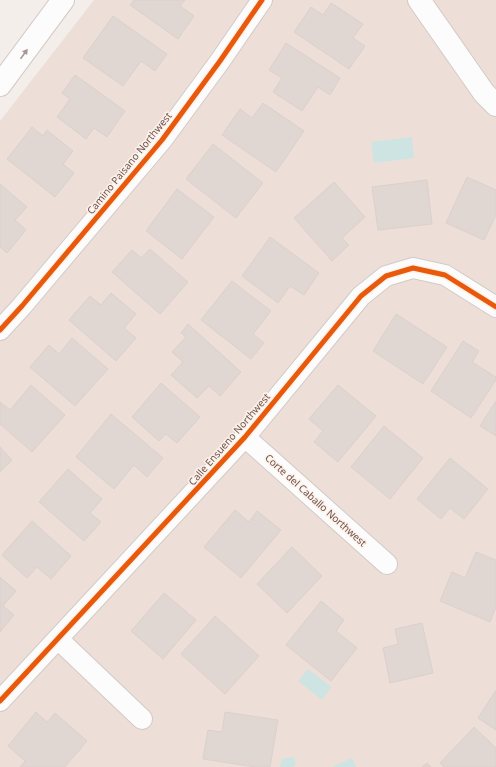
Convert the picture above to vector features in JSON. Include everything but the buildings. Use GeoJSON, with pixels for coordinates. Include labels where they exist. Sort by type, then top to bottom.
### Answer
{"type":"FeatureCollection","features":[{"type":"Feature","properties":{"kind":"street"},"geometry":{"type":"LineString","coordinates":[[0,84],[63,0]]}},
{"type":"Feature","properties":{"kind":"street","name":"Camino Paisano Northwest"},"geometry":{"type":"LineString","coordinates":[[0,330],[162,140],[220,61],[262,0]]}},
{"type":"Feature","properties":{"kind":"street"},"geometry":{"type":"LineString","coordinates":[[419,0],[484,93],[496,105]]}},
{"type":"Feature","properties":{"kind":"street","name":"Calle Ensueno Northwest"},"geometry":{"type":"LineString","coordinates":[[0,701],[245,437],[361,296],[386,276],[413,268],[445,275],[496,307]]}},
{"type":"Feature","properties":{"kind":"street","name":"Corte del Caballo Northwest"},"geometry":{"type":"LineString","coordinates":[[245,437],[387,564]]}},
{"type":"Feature","properties":{"kind":"street"},"geometry":{"type":"LineString","coordinates":[[58,639],[142,719]]}},
{"type":"Feature","properties":{"kind":"shaded area"},"geometry":{"type":"Polygon","coordinates":[[[94,0],[496,0],[496,767],[0,767],[0,121],[94,0]]]}},
{"type":"Feature","properties":{"kind":"water"},"geometry":{"type":"Polygon","coordinates":[[[412,137],[414,158],[374,163],[371,142],[412,137]]]}},
{"type":"Feature","properties":{"kind":"water"},"geometry":{"type":"Polygon","coordinates":[[[308,669],[331,687],[322,700],[298,681],[308,669]]]}},
{"type":"Feature","properties":{"kind":"water"},"geometry":{"type":"Polygon","coordinates":[[[293,757],[296,763],[294,767],[280,767],[282,759],[293,757]]]}},
{"type":"Feature","properties":{"kind":"water"},"geometry":{"type":"Polygon","coordinates":[[[352,758],[356,767],[332,767],[352,758]]]}},
{"type":"Feature","properties":{"kind":"cycle path"},"geometry":{"type":"LineString","coordinates":[[0,330],[162,140],[220,61],[262,0]]}},
{"type":"Feature","properties":{"kind":"cycle path"},"geometry":{"type":"LineString","coordinates":[[0,701],[245,437],[361,296],[386,276],[413,268],[445,275],[496,307]]}}]}
